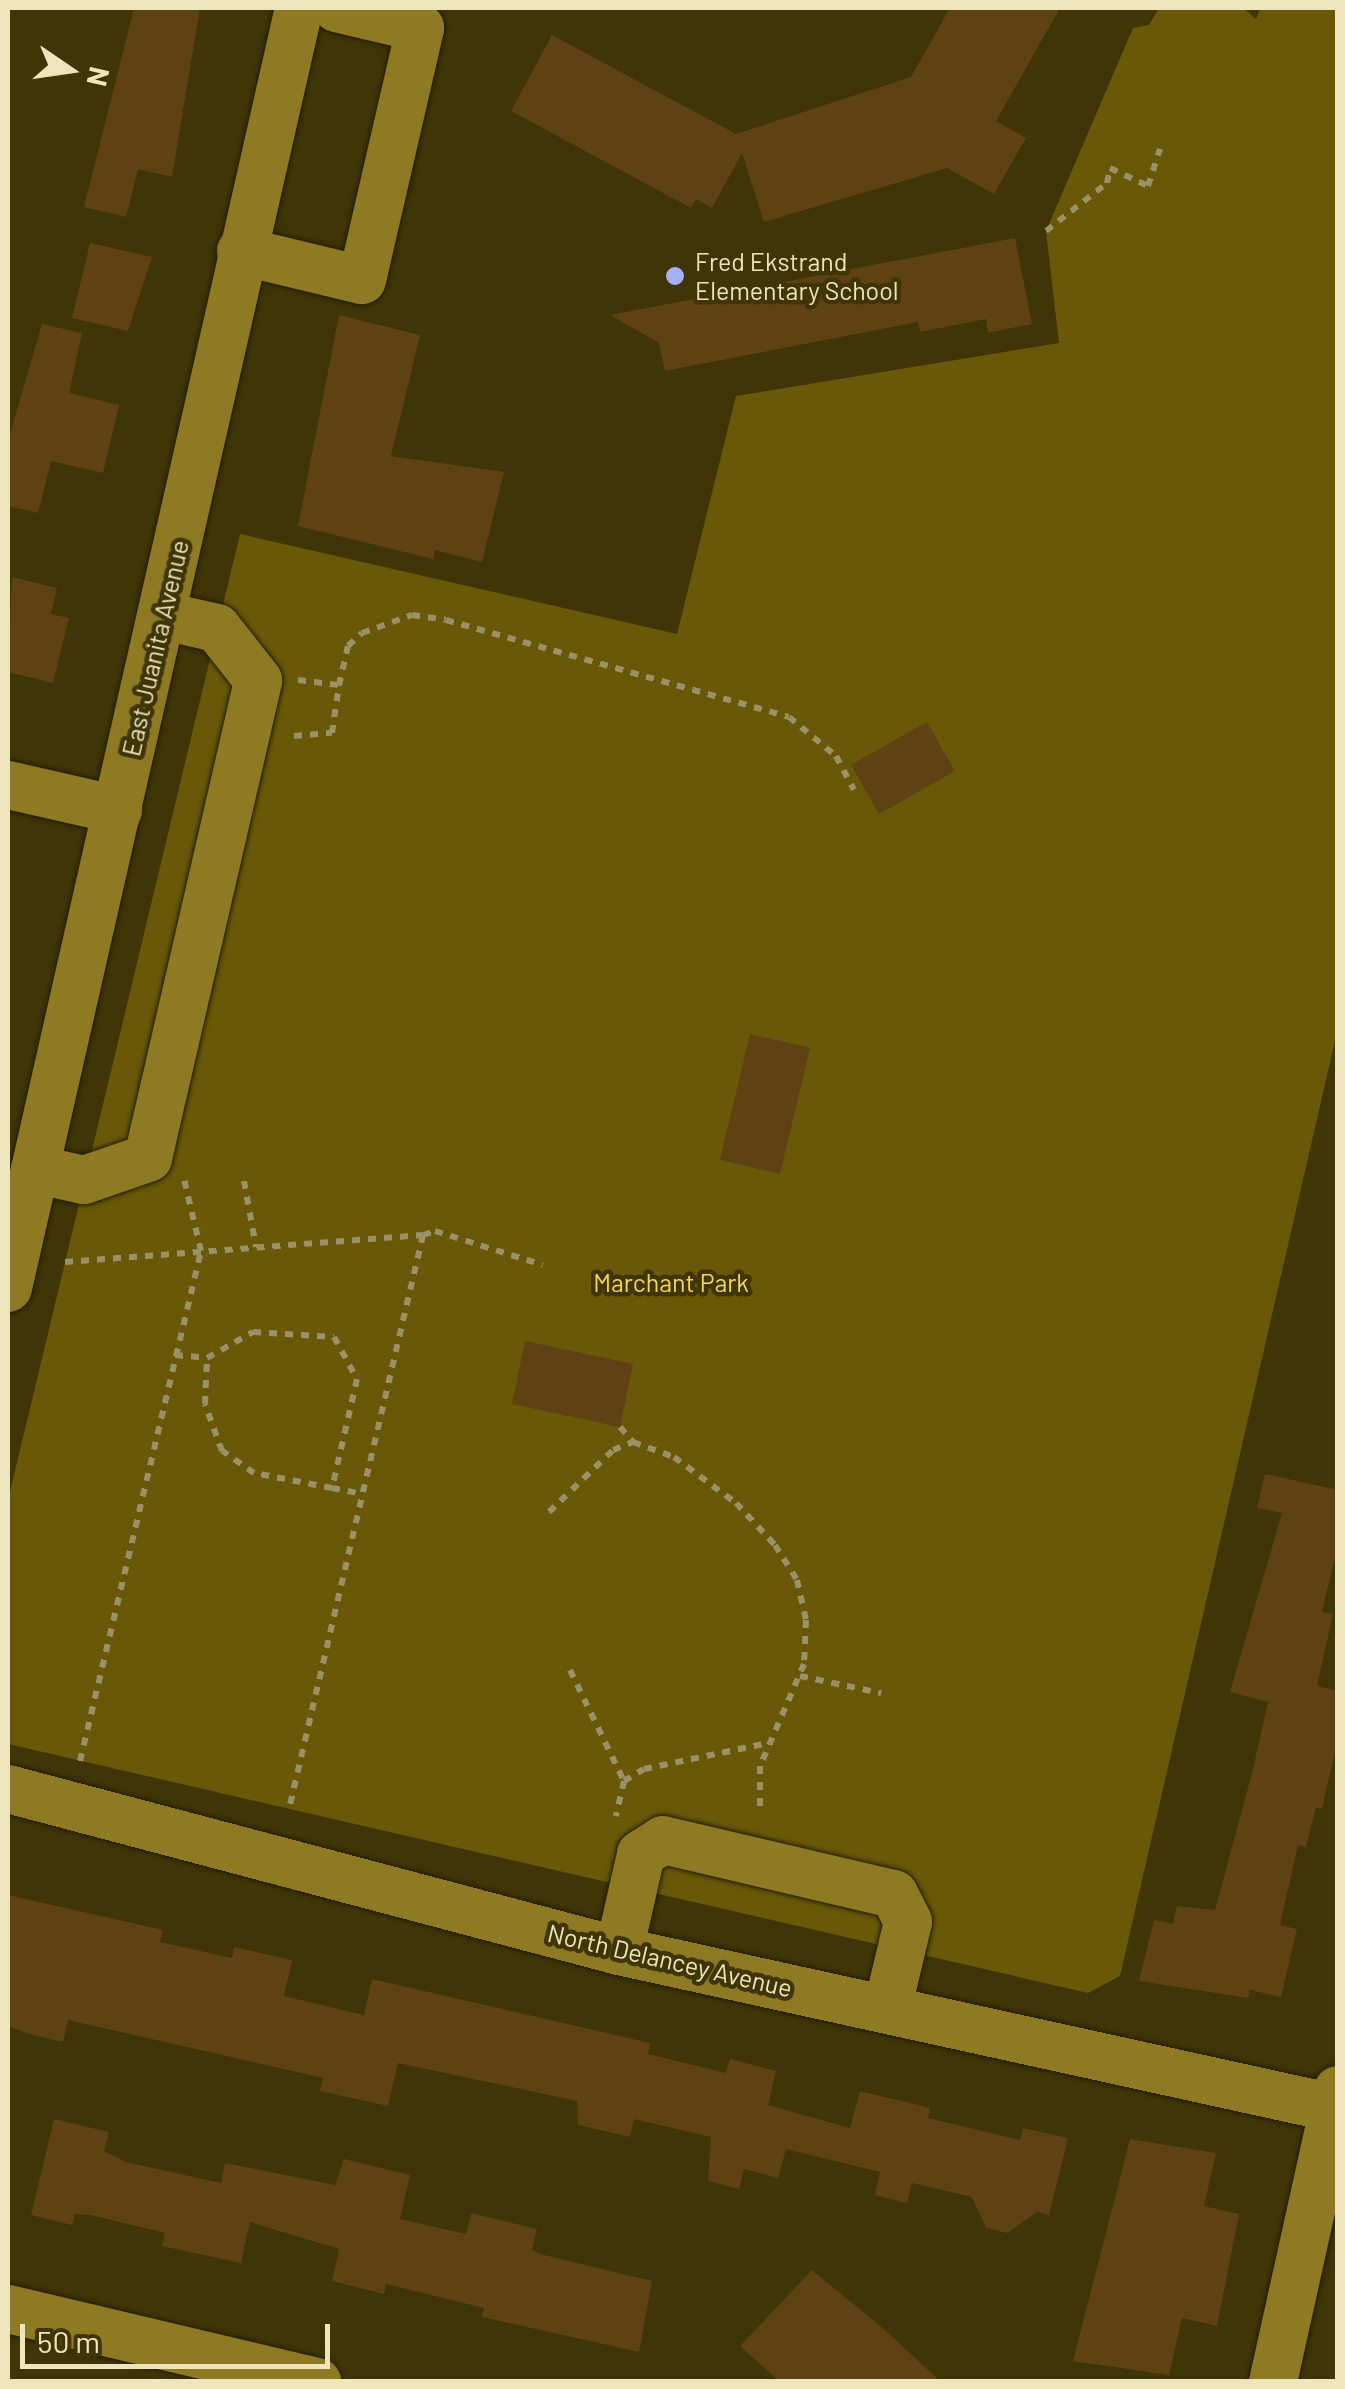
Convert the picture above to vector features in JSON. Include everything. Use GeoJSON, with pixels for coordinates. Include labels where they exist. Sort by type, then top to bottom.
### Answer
{"type":"FeatureCollection","features":[{"type":"Feature","properties":{"kind":"street","name":"East Juanita Avenue"},"geometry":{"type":"LineString","coordinates":[[8,1288],[164,616],[241,251],[299,8]]}},
{"type":"Feature","properties":{"kind":"street"},"geometry":{"type":"LineString","coordinates":[[241,251],[362,280],[420,28],[336,8]]}},
{"type":"Feature","properties":{"kind":"street"},"geometry":{"type":"LineString","coordinates":[[35,1169],[84,1180],[148,1158],[258,680],[217,628],[164,616]]}},
{"type":"Feature","properties":{"kind":"street"},"geometry":{"type":"LineString","coordinates":[[8,785],[118,810]]}},
{"type":"Feature","properties":{"kind":"street","name":"North Delancey Avenue"},"geometry":{"type":"LineString","coordinates":[[8,1788],[619,1951],[1336,2102]]}},
{"type":"Feature","properties":{"kind":"street"},"geometry":{"type":"LineString","coordinates":[[619,1951],[641,1854],[664,1840],[894,1894],[908,1922],[888,2010]]}},
{"type":"Feature","properties":{"kind":"street"},"geometry":{"type":"LineString","coordinates":[[1273,2382],[1336,2102]]}},
{"type":"Feature","properties":{"kind":"street"},"geometry":{"type":"LineString","coordinates":[[8,2309],[268,2376],[318,2382]]}},
{"type":"Feature","properties":{"kind":"path"},"geometry":{"type":"LineString","coordinates":[[1046,230],[1106,183],[1110,168],[1148,186],[1160,149]]}},
{"type":"Feature","properties":{"kind":"path"},"geometry":{"type":"LineString","coordinates":[[294,736],[332,733],[348,646],[362,633],[412,616],[446,620],[788,716],[836,756],[854,790]]}},
{"type":"Feature","properties":{"kind":"path"},"geometry":{"type":"LineString","coordinates":[[285,682],[339,685]]}},
{"type":"Feature","properties":{"kind":"path"},"geometry":{"type":"LineString","coordinates":[[80,1761],[201,1252],[183,1178]]}},
{"type":"Feature","properties":{"kind":"path"},"geometry":{"type":"LineString","coordinates":[[244,1181],[256,1247]]}},
{"type":"Feature","properties":{"kind":"path"},"geometry":{"type":"LineString","coordinates":[[65,1262],[435,1231],[543,1265]]}},
{"type":"Feature","properties":{"kind":"path"},"geometry":{"type":"LineString","coordinates":[[290,1809],[423,1235]]}},
{"type":"Feature","properties":{"kind":"path"},"geometry":{"type":"LineString","coordinates":[[175,1355],[207,1358],[252,1332],[334,1337],[357,1379],[332,1488]]}},
{"type":"Feature","properties":{"kind":"path"},"geometry":{"type":"LineString","coordinates":[[207,1358],[205,1404],[222,1451],[254,1473],[363,1494]]}},
{"type":"Feature","properties":{"kind":"path"},"geometry":{"type":"LineString","coordinates":[[620,1426],[633,1442],[674,1457],[736,1503],[775,1545],[797,1580],[806,1620],[800,1676],[768,1743],[760,1812]]}},
{"type":"Feature","properties":{"kind":"path"},"geometry":{"type":"LineString","coordinates":[[548,1512],[613,1450],[633,1442]]}},
{"type":"Feature","properties":{"kind":"path"},"geometry":{"type":"LineString","coordinates":[[570,1670],[624,1782],[613,1831]]}},
{"type":"Feature","properties":{"kind":"path"},"geometry":{"type":"LineString","coordinates":[[800,1676],[881,1694]]}},
{"type":"Feature","properties":{"kind":"path"},"geometry":{"type":"LineString","coordinates":[[624,1782],[644,1769],[768,1743]]}},
{"type":"Feature","properties":{"kind":"green space","name":"Marchant Park"},"geometry":{"type":"Polygon","coordinates":[[[1159,8],[1243,8],[1256,19],[1260,8],[1337,8],[1337,1032],[1120,1976],[1088,1993],[8,1744],[8,1500],[240,534],[677,634],[736,396],[1059,343],[1046,231],[1133,28],[1149,25],[1159,8]]]}},
{"type":"Feature","properties":{"kind":"building"},"geometry":{"type":"Polygon","coordinates":[[[134,8],[200,8],[172,177],[138,169],[126,217],[84,207],[134,8]]]}},
{"type":"Feature","properties":{"kind":"building"},"geometry":{"type":"Polygon","coordinates":[[[950,8],[1060,8],[996,121],[1026,138],[994,194],[947,168],[764,222],[742,153],[712,208],[696,199],[691,208],[511,111],[552,35],[736,134],[911,77],[950,8]]]}},
{"type":"Feature","properties":{"kind":"building"},"geometry":{"type":"Polygon","coordinates":[[[1015,238],[1032,324],[988,333],[986,319],[920,332],[918,322],[665,371],[659,343],[610,315],[1015,238]]]}},
{"type":"Feature","properties":{"kind":"building"},"geometry":{"type":"Polygon","coordinates":[[[90,243],[152,257],[128,331],[72,318],[90,243]]]}},
{"type":"Feature","properties":{"kind":"building"},"geometry":{"type":"Polygon","coordinates":[[[339,315],[420,335],[391,456],[504,472],[482,562],[435,550],[433,559],[298,526],[339,315]]]}},
{"type":"Feature","properties":{"kind":"building"},"geometry":{"type":"Polygon","coordinates":[[[42,324],[82,333],[69,393],[119,405],[103,473],[51,461],[38,513],[8,506],[8,441],[42,324]]]}},
{"type":"Feature","properties":{"kind":"building"},"geometry":{"type":"Polygon","coordinates":[[[12,577],[57,588],[51,614],[69,618],[53,683],[8,672],[12,577]]]}},
{"type":"Feature","properties":{"kind":"building"},"geometry":{"type":"Polygon","coordinates":[[[927,722],[955,771],[879,814],[851,765],[927,722]]]}},
{"type":"Feature","properties":{"kind":"building"},"geometry":{"type":"Polygon","coordinates":[[[750,1034],[810,1048],[780,1174],[720,1160],[750,1034]]]}},
{"type":"Feature","properties":{"kind":"building"},"geometry":{"type":"Polygon","coordinates":[[[525,1341],[633,1364],[620,1427],[512,1404],[525,1341]]]}},
{"type":"Feature","properties":{"kind":"building"},"geometry":{"type":"Polygon","coordinates":[[[1265,1474],[1338,1490],[1338,1544],[1322,1612],[1333,1614],[1317,1686],[1338,1691],[1338,1739],[1322,1809],[1316,1807],[1306,1847],[1298,1845],[1280,1925],[1297,1929],[1281,1997],[1250,1990],[1248,1998],[1139,1981],[1154,1920],[1173,1924],[1177,1906],[1215,1910],[1252,1773],[1268,1702],[1230,1692],[1282,1513],[1257,1508],[1265,1474]]]}},
{"type":"Feature","properties":{"kind":"building"},"geometry":{"type":"Polygon","coordinates":[[[8,1895],[163,1930],[160,1942],[232,1958],[234,1947],[292,1960],[284,1996],[364,2015],[372,1979],[650,2043],[648,2054],[726,2073],[730,2059],[776,2071],[768,2105],[850,2128],[860,2091],[930,2108],[928,2118],[1020,2140],[1023,2128],[1068,2138],[1049,2215],[1037,2212],[1007,2233],[986,2228],[972,2197],[912,2183],[907,2203],[875,2195],[880,2172],[786,2149],[778,2178],[744,2169],[739,2189],[708,2181],[711,2137],[634,2119],[630,2137],[578,2125],[577,2101],[398,2063],[388,2106],[320,2091],[323,2078],[68,2020],[63,2042],[29,2034],[8,2026],[8,1895]]]}},
{"type":"Feature","properties":{"kind":"building"},"geometry":{"type":"Polygon","coordinates":[[[54,2119],[109,2132],[104,2151],[126,2162],[221,2183],[225,2163],[335,2185],[344,2159],[410,2175],[400,2219],[466,2234],[471,2213],[537,2229],[532,2250],[540,2254],[652,2281],[639,2352],[482,2317],[484,2308],[386,2284],[384,2294],[332,2281],[339,2249],[250,2222],[241,2263],[162,2246],[165,2233],[91,2215],[75,2214],[72,2225],[31,2215],[54,2119]]]}},
{"type":"Feature","properties":{"kind":"building"},"geometry":{"type":"Polygon","coordinates":[[[1130,2139],[1216,2153],[1204,2206],[1239,2214],[1217,2326],[1182,2318],[1169,2375],[1073,2361],[1130,2139]]]}},
{"type":"Feature","properties":{"kind":"building"},"geometry":{"type":"Polygon","coordinates":[[[812,2270],[941,2382],[780,2382],[740,2346],[812,2270]]]}},
{"type":"Feature","properties":{"kind":"place","name":"Fred Ekstrand Elementary School"},"geometry":{"type":"Point","coordinates":[675,276]}}]}
